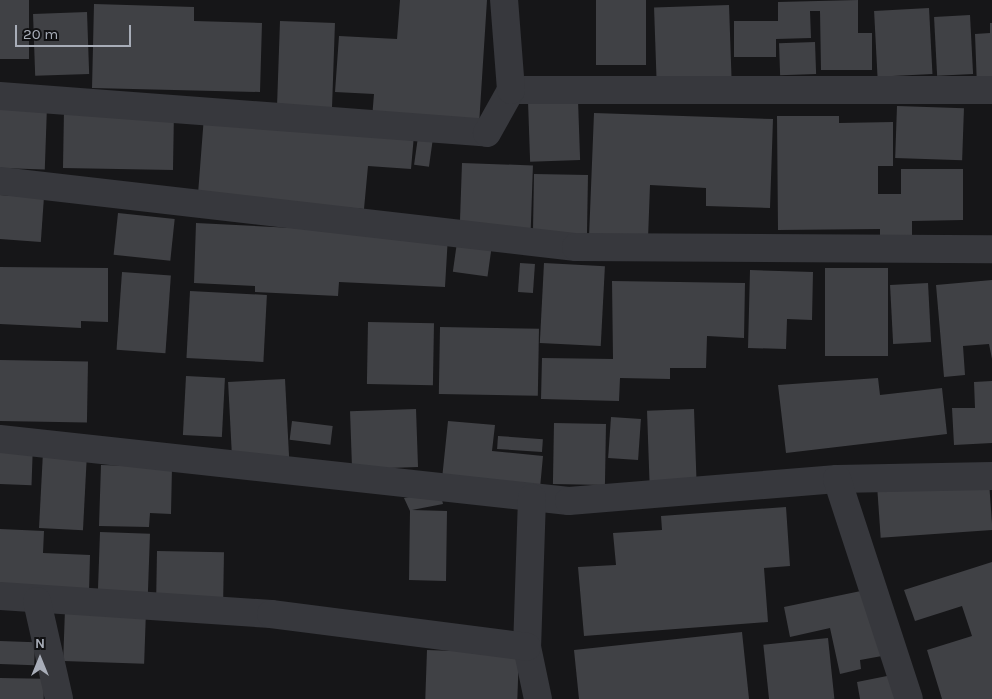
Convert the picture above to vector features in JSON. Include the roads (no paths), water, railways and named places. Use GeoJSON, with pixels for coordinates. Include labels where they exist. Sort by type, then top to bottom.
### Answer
{"type":"FeatureCollection","features":[{"type":"Feature","properties":{"kind":"street"},"geometry":{"type":"LineString","coordinates":[[0,96],[487,133],[511,90],[504,0]]}},
{"type":"Feature","properties":{"kind":"street"},"geometry":{"type":"LineString","coordinates":[[511,90],[992,90]]}},
{"type":"Feature","properties":{"kind":"street"},"geometry":{"type":"LineString","coordinates":[[0,181],[576,247],[992,249]]}},
{"type":"Feature","properties":{"kind":"street"},"geometry":{"type":"LineString","coordinates":[[0,439],[569,501],[837,479],[992,476]]}},
{"type":"Feature","properties":{"kind":"street"},"geometry":{"type":"LineString","coordinates":[[837,479],[908,699]]}},
{"type":"Feature","properties":{"kind":"street"},"geometry":{"type":"LineString","coordinates":[[532,498],[526,647],[538,699]]}},
{"type":"Feature","properties":{"kind":"street"},"geometry":{"type":"LineString","coordinates":[[0,596],[37,601],[271,614],[526,647]]}},
{"type":"Feature","properties":{"kind":"street"},"geometry":{"type":"LineString","coordinates":[[37,601],[60,699]]}}]}
